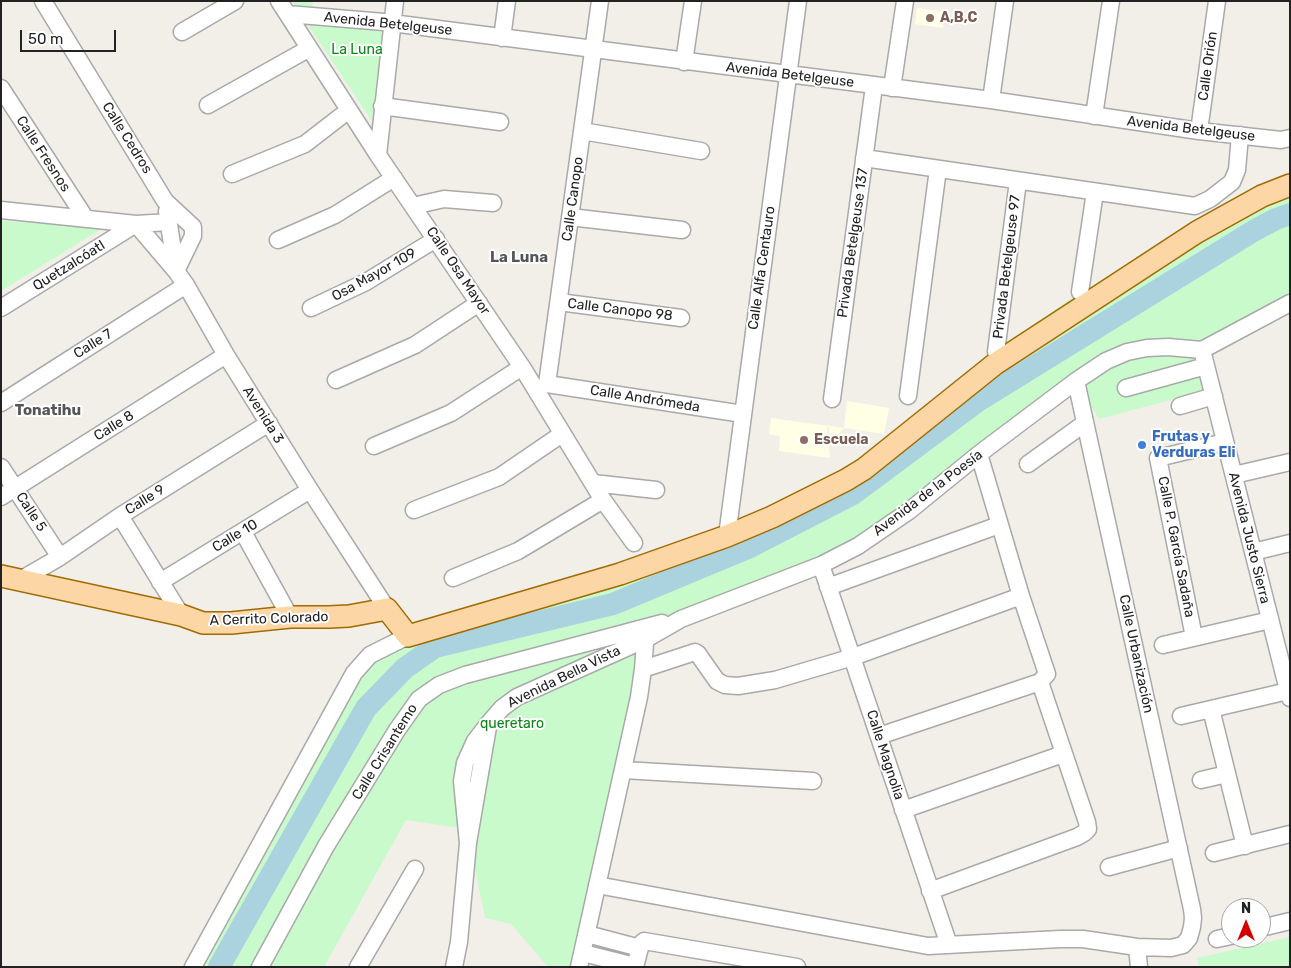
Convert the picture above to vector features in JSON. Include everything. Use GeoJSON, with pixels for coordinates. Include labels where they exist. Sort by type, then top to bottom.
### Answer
{"type":"FeatureCollection","features":[{"type":"Feature","properties":{"kind":"main road"},"geometry":{"type":"LineString","coordinates":[[387,608],[408,636],[620,574],[727,536],[772,517],[864,469],[995,364],[1197,232],[1262,196],[1290,185]]}},
{"type":"Feature","properties":{"kind":"main road","name":"A Cerrito Colorado"},"geometry":{"type":"LineString","coordinates":[[12,577],[181,615],[203,622],[231,623],[290,617],[342,616],[387,608]]}},
{"type":"Feature","properties":{"kind":"street","name":"Calle Cedros"},"geometry":{"type":"LineString","coordinates":[[43,1],[165,201],[187,220],[193,228],[194,232],[176,270]]}},
{"type":"Feature","properties":{"kind":"street"},"geometry":{"type":"LineString","coordinates":[[182,32],[235,1]]}},
{"type":"Feature","properties":{"kind":"street"},"geometry":{"type":"LineString","coordinates":[[378,155],[395,1]]}},
{"type":"Feature","properties":{"kind":"street"},"geometry":{"type":"LineString","coordinates":[[502,38],[507,1]]}},
{"type":"Feature","properties":{"kind":"street","name":"Calle Canopo"},"geometry":{"type":"LineString","coordinates":[[541,387],[559,302],[600,1]]}},
{"type":"Feature","properties":{"kind":"street"},"geometry":{"type":"LineString","coordinates":[[684,62],[693,1]]}},
{"type":"Feature","properties":{"kind":"street","name":"Calle Alfa Centauro"},"geometry":{"type":"LineString","coordinates":[[727,536],[798,1]]}},
{"type":"Feature","properties":{"kind":"street"},"geometry":{"type":"LineString","coordinates":[[892,88],[904,1]]}},
{"type":"Feature","properties":{"kind":"street"},"geometry":{"type":"LineString","coordinates":[[991,100],[1005,1]]}},
{"type":"Feature","properties":{"kind":"street"},"geometry":{"type":"LineString","coordinates":[[1094,116],[1111,1]]}},
{"type":"Feature","properties":{"kind":"street","name":"Calle Orión"},"geometry":{"type":"LineString","coordinates":[[1198,131],[1217,1]]}},
{"type":"Feature","properties":{"kind":"street","name":"Avenida Betelgeuse"},"geometry":{"type":"LineString","coordinates":[[285,7],[684,62],[991,100],[1198,131],[1281,140],[1290,138]]}},
{"type":"Feature","properties":{"kind":"street","name":"Calle Osa Mayor"},"geometry":{"type":"LineString","coordinates":[[285,7],[308,49],[378,155],[522,367],[541,387],[562,434],[603,500],[634,543]]}},
{"type":"Feature","properties":{"kind":"street"},"geometry":{"type":"LineString","coordinates":[[208,105],[308,49]]}},
{"type":"Feature","properties":{"kind":"street","name":"Privada Betelgeuse 137"},"geometry":{"type":"LineString","coordinates":[[832,399],[874,86]]}},
{"type":"Feature","properties":{"kind":"street","name":"Calle Fresnos"},"geometry":{"type":"LineString","coordinates":[[1,88],[86,220]]}},
{"type":"Feature","properties":{"kind":"street"},"geometry":{"type":"LineString","coordinates":[[382,106],[500,122]]}},
{"type":"Feature","properties":{"kind":"street"},"geometry":{"type":"LineString","coordinates":[[232,174],[305,144],[349,110]]}},
{"type":"Feature","properties":{"kind":"street"},"geometry":{"type":"LineString","coordinates":[[582,131],[702,151]]}},
{"type":"Feature","properties":{"kind":"street","name":"Privada Betelgeuse 97"},"geometry":{"type":"LineString","coordinates":[[864,158],[1195,206],[1210,199],[1232,182],[1237,170],[1240,135]]}},
{"type":"Feature","properties":{"kind":"street"},"geometry":{"type":"LineString","coordinates":[[908,396],[938,169]]}},
{"type":"Feature","properties":{"kind":"street"},"geometry":{"type":"LineString","coordinates":[[278,240],[335,215],[394,178]]}},
{"type":"Feature","properties":{"kind":"street","name":"Privada Betelgeuse 97"},"geometry":{"type":"LineString","coordinates":[[996,352],[1018,181]]}},
{"type":"Feature","properties":{"kind":"street"},"geometry":{"type":"LineString","coordinates":[[1080,292],[1095,192]]}},
{"type":"Feature","properties":{"kind":"street"},"geometry":{"type":"LineString","coordinates":[[413,206],[444,199],[493,203]]}},
{"type":"Feature","properties":{"kind":"street"},"geometry":{"type":"LineString","coordinates":[[165,201],[176,270]]}},
{"type":"Feature","properties":{"kind":"street"},"geometry":{"type":"LineString","coordinates":[[1,210],[136,224],[169,222]]}},
{"type":"Feature","properties":{"kind":"street"},"geometry":{"type":"LineString","coordinates":[[570,217],[682,230]]}},
{"type":"Feature","properties":{"kind":"street","name":"Avenida 3"},"geometry":{"type":"LineString","coordinates":[[136,224],[176,270],[186,285],[226,355],[310,490],[387,608]]}},
{"type":"Feature","properties":{"kind":"street","name":"Quetzalcóatl"},"geometry":{"type":"LineString","coordinates":[[1,308],[136,224]]}},
{"type":"Feature","properties":{"kind":"street","name":"Osa Mayor 109"},"geometry":{"type":"LineString","coordinates":[[311,308],[366,282],[436,239]]}},
{"type":"Feature","properties":{"kind":"street","name":"Calle 7"},"geometry":{"type":"LineString","coordinates":[[1,402],[186,285]]}},
{"type":"Feature","properties":{"kind":"street"},"geometry":{"type":"LineString","coordinates":[[336,380],[415,345],[479,302]]}},
{"type":"Feature","properties":{"kind":"street","name":"Calle Canopo 98"},"geometry":{"type":"LineString","coordinates":[[559,302],[681,318]]}},
{"type":"Feature","properties":{"kind":"street"},"geometry":{"type":"LineString","coordinates":[[1202,350],[1289,310]]}},
{"type":"Feature","properties":{"kind":"street","name":"Avenida de la Poesía"},"geometry":{"type":"LineString","coordinates":[[646,633],[821,565],[858,546],[902,516],[979,454],[1076,381],[1106,362],[1127,352],[1147,348],[1168,347],[1202,350]]}},
{"type":"Feature","properties":{"kind":"street","name":"Avenida Justo Sierra"},"geometry":{"type":"LineString","coordinates":[[1202,350],[1289,695]]}},
{"type":"Feature","properties":{"kind":"street","name":"Calle 8"},"geometry":{"type":"LineString","coordinates":[[1,497],[226,355]]}},
{"type":"Feature","properties":{"kind":"street"},"geometry":{"type":"LineString","coordinates":[[1126,388],[1206,366]]}},
{"type":"Feature","properties":{"kind":"street"},"geometry":{"type":"LineString","coordinates":[[374,446],[451,413],[522,367]]}},
{"type":"Feature","properties":{"kind":"street","name":"Calle Urbanización"},"geometry":{"type":"LineString","coordinates":[[1076,381],[1193,918],[1189,938],[1183,945],[1171,948],[1137,947]]}},
{"type":"Feature","properties":{"kind":"street","name":"Calle Andrómeda"},"geometry":{"type":"LineString","coordinates":[[541,387],[743,414]]}},
{"type":"Feature","properties":{"kind":"street"},"geometry":{"type":"LineString","coordinates":[[1180,406],[1214,396]]}},
{"type":"Feature","properties":{"kind":"street","name":"Calle 9"},"geometry":{"type":"LineString","coordinates":[[12,577],[60,557],[120,516],[269,423]]}},
{"type":"Feature","properties":{"kind":"street"},"geometry":{"type":"LineString","coordinates":[[1028,464],[1085,423]]}},
{"type":"Feature","properties":{"kind":"street"},"geometry":{"type":"LineString","coordinates":[[414,510],[499,477],[562,434]]}},
{"type":"Feature","properties":{"kind":"street","name":"Calle P. García Sadaña"},"geometry":{"type":"LineString","coordinates":[[1194,637],[1158,458],[1225,442]]}},
{"type":"Feature","properties":{"kind":"street"},"geometry":{"type":"LineString","coordinates":[[879,736],[1040,682],[1047,674],[1021,596],[979,454]]}},
{"type":"Feature","properties":{"kind":"street"},"geometry":{"type":"LineString","coordinates":[[1234,475],[1290,462]]}},
{"type":"Feature","properties":{"kind":"street","name":"Calle 5"},"geometry":{"type":"LineString","coordinates":[[1,467],[60,557]]}},
{"type":"Feature","properties":{"kind":"street"},"geometry":{"type":"LineString","coordinates":[[593,483],[656,490]]}},
{"type":"Feature","properties":{"kind":"street","name":"Calle 10"},"geometry":{"type":"LineString","coordinates":[[160,582],[310,490]]}},
{"type":"Feature","properties":{"kind":"street"},"geometry":{"type":"LineString","coordinates":[[453,578],[518,551],[603,500]]}},
{"type":"Feature","properties":{"kind":"street"},"geometry":{"type":"LineString","coordinates":[[120,516],[181,615]]}},
{"type":"Feature","properties":{"kind":"street"},"geometry":{"type":"LineString","coordinates":[[828,587],[1000,525]]}},
{"type":"Feature","properties":{"kind":"street"},"geometry":{"type":"LineString","coordinates":[[243,532],[290,617]]}},
{"type":"Feature","properties":{"kind":"street"},"geometry":{"type":"LineString","coordinates":[[1253,552],[1290,542]]}},
{"type":"Feature","properties":{"kind":"street","name":"Calle Magnolia"},"geometry":{"type":"LineString","coordinates":[[821,565],[949,945]]}},
{"type":"Feature","properties":{"kind":"street"},"geometry":{"type":"LineString","coordinates":[[643,669],[695,652],[717,682],[725,685],[738,686],[775,680],[853,657],[1021,596]]}},
{"type":"Feature","properties":{"kind":"street"},"geometry":{"type":"LineString","coordinates":[[1163,645],[1270,620]]}},
{"type":"Feature","properties":{"kind":"street"},"geometry":{"type":"LineString","coordinates":[[646,633],[643,669],[623,770],[581,960],[635,966],[641,944],[644,940],[797,967]]}},
{"type":"Feature","properties":{"kind":"street","name":"Avenida Bella Vista"},"geometry":{"type":"LineString","coordinates":[[454,967],[459,942],[468,843],[462,781],[465,763],[475,741],[502,708],[517,697],[646,633]]}},
{"type":"Feature","properties":{"kind":"street","name":"Calle Crisantemo"},"geometry":{"type":"LineString","coordinates":[[260,967],[326,846],[397,730],[419,699],[439,686],[465,675],[646,633]]}},
{"type":"Feature","properties":{"kind":"street"},"geometry":{"type":"LineString","coordinates":[[192,967],[354,673],[370,655],[408,636]]}},
{"type":"Feature","properties":{"kind":"street"},"geometry":{"type":"LineString","coordinates":[[930,891],[1084,833],[1088,829],[1040,682]]}},
{"type":"Feature","properties":{"kind":"street"},"geometry":{"type":"LineString","coordinates":[[1181,716],[1289,695]]}},
{"type":"Feature","properties":{"kind":"street"},"geometry":{"type":"LineString","coordinates":[[1211,710],[1245,846]]}},
{"type":"Feature","properties":{"kind":"street"},"geometry":{"type":"LineString","coordinates":[[904,810],[1063,754]]}},
{"type":"Feature","properties":{"kind":"street"},"geometry":{"type":"LineString","coordinates":[[623,770],[813,781]]}},
{"type":"Feature","properties":{"kind":"street"},"geometry":{"type":"LineString","coordinates":[[1201,780],[1227,774]]}},
{"type":"Feature","properties":{"kind":"street"},"geometry":{"type":"LineString","coordinates":[[1214,853],[1290,834]]}},
{"type":"Feature","properties":{"kind":"street"},"geometry":{"type":"LineString","coordinates":[[1109,867],[1178,848]]}},
{"type":"Feature","properties":{"kind":"street"},"geometry":{"type":"LineString","coordinates":[[361,966],[415,869]]}},
{"type":"Feature","properties":{"kind":"street"},"geometry":{"type":"LineString","coordinates":[[597,885],[928,946],[1060,939],[1137,947],[1139,967]]}},
{"type":"Feature","properties":{"kind":"street"},"geometry":{"type":"LineString","coordinates":[[1271,926],[1290,921]]}},
{"type":"Feature","properties":{"kind":"street"},"geometry":{"type":"LineString","coordinates":[[587,934],[640,948]]}},
{"type":"Feature","properties":{"kind":"shaded area","name":"A,B,C"},"geometry":{"type":"Polygon","coordinates":[[[917,8],[945,12],[943,28],[915,24],[917,8]]]}},
{"type":"Feature","properties":{"kind":"shaded area","name":"Escuela"},"geometry":{"type":"Polygon","coordinates":[[[847,401],[889,408],[884,434],[844,428],[847,401]]]}},
{"type":"Feature","properties":{"kind":"shaded area","name":"Escuela"},"geometry":{"type":"Polygon","coordinates":[[[771,418],[844,428],[830,445],[829,428],[827,426],[830,458],[779,451],[780,436],[769,434],[771,418]]]}},
{"type":"Feature","properties":{"kind":"green space","name":"La Luna"},"geometry":{"type":"Polygon","coordinates":[[[292,1],[313,1],[310,20],[383,28],[372,121],[292,1]]]}},
{"type":"Feature","properties":{"kind":"green space","name":"queretaro"},"geometry":{"type":"Polygon","coordinates":[[[1290,186],[1290,308],[1202,350],[1212,389],[1099,419],[1076,381],[821,565],[646,639],[579,967],[548,967],[511,924],[485,918],[467,829],[406,820],[324,967],[193,967],[370,655],[620,574],[846,480],[996,352],[1080,292],[1181,243],[1290,186]]]}},
{"type":"Feature","properties":{"kind":"green space"},"geometry":{"type":"Polygon","coordinates":[[[1,221],[106,226],[1,291],[1,221]]]}},
{"type":"Feature","properties":{"kind":"green space"},"geometry":{"type":"Polygon","coordinates":[[[1290,937],[1290,967],[1199,967],[1197,958],[1241,948],[1271,948],[1271,941],[1290,937]]]}},
{"type":"Feature","properties":{"kind":"waterway"},"geometry":{"type":"LineString","coordinates":[[219,967],[366,708],[405,668],[435,647],[613,604],[750,547],[853,494],[978,401],[1255,230],[1290,214]]}},
{"type":"Feature","properties":{"kind":"place","name":"A,B,C"},"geometry":{"type":"Point","coordinates":[930,18]}},
{"type":"Feature","properties":{"kind":"place","name":"Escuela"},"geometry":{"type":"Point","coordinates":[804,440]}},
{"type":"Feature","properties":{"kind":"place","name":"Frutas y Verduras Eli"},"geometry":{"type":"Point","coordinates":[1142,445]}},
{"type":"Feature","properties":{"kind":"district","name":"La Luna"},"geometry":{"type":"Point","coordinates":[519,258]}},
{"type":"Feature","properties":{"kind":"district","name":"Tonatihu"},"geometry":{"type":"Point","coordinates":[48,411]}}]}
